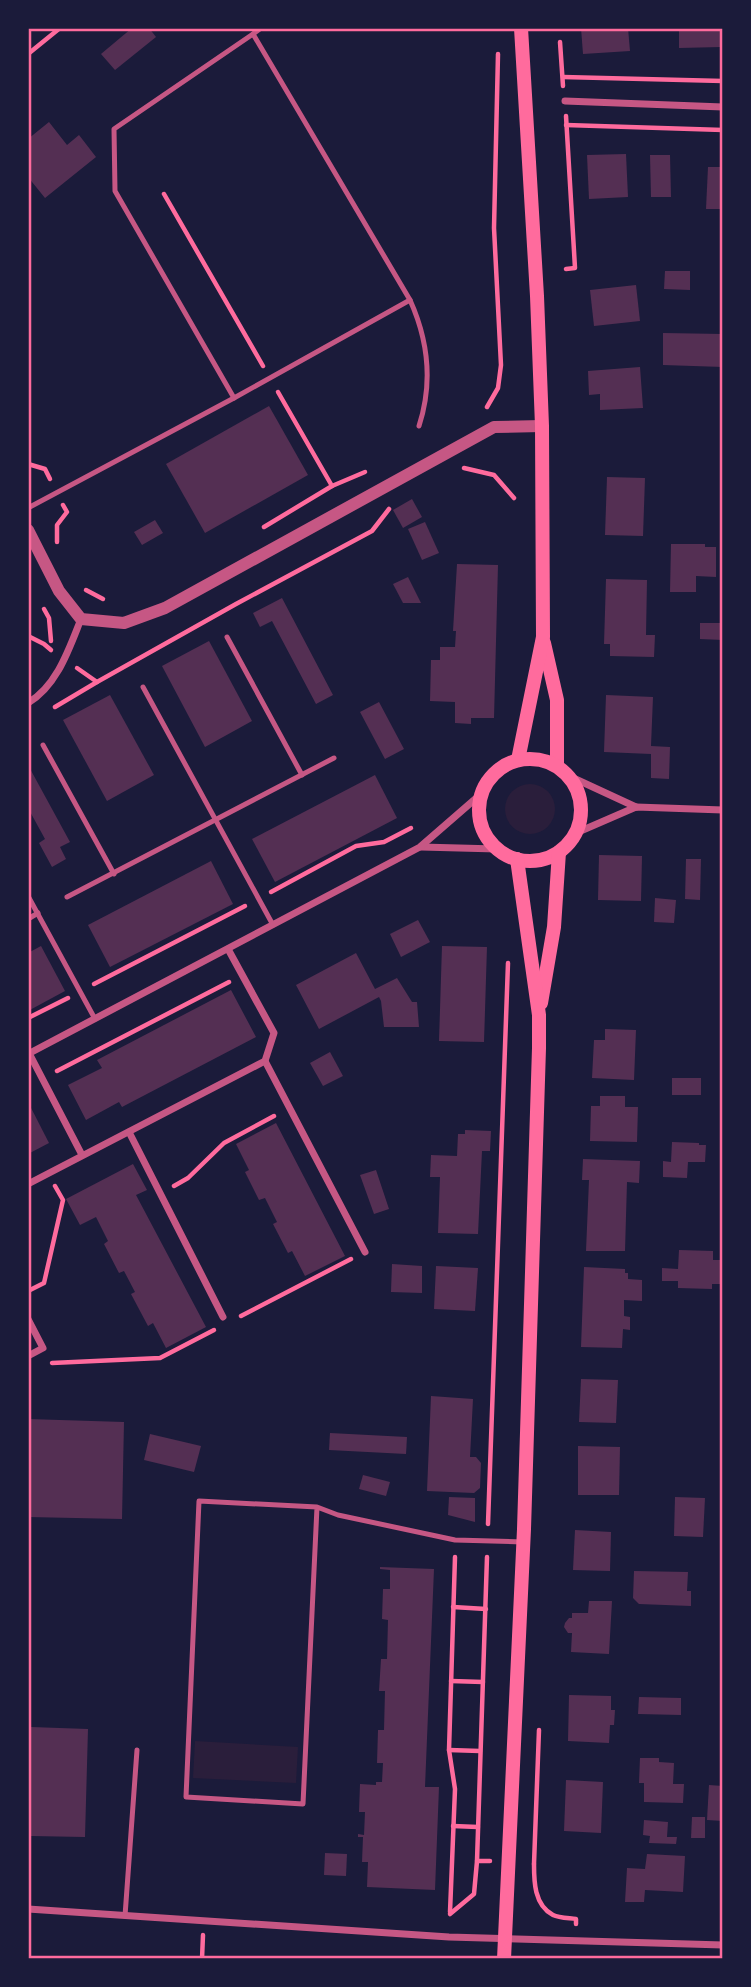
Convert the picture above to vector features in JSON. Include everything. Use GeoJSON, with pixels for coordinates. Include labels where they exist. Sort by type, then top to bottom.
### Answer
{"type":"FeatureCollection","features":[{"type":"Feature","properties":{"kind":"main road"},"geometry":{"type":"LineString","coordinates":[[518,760],[543,637],[542,426],[521,28]]}},
{"type":"Feature","properties":{"kind":"main road"},"geometry":{"type":"LineString","coordinates":[[543,637],[557,700],[557,766]]}},
{"type":"Feature","properties":{"kind":"main road"},"geometry":{"type":"LineString","coordinates":[[538,759],[557,766],[569,776],[581,803],[576,833],[569,843],[559,852],[539,860],[517,859],[497,849],[481,824],[479,809],[481,794],[489,779],[502,767],[518,760],[538,759]]}},
{"type":"Feature","properties":{"kind":"main road"},"geometry":{"type":"LineString","coordinates":[[504,1959],[523,1542],[539,1015],[554,927],[559,852]]}},
{"type":"Feature","properties":{"kind":"main road"},"geometry":{"type":"LineString","coordinates":[[517,859],[539,1015]]}},
{"type":"Feature","properties":{"kind":"street"},"geometry":{"type":"LineString","coordinates":[[565,102],[723,107]]}},
{"type":"Feature","properties":{"kind":"street"},"geometry":{"type":"LineString","coordinates":[[28,530],[59,590],[81,619],[124,623],[165,608],[494,427],[542,426]]}},
{"type":"Feature","properties":{"kind":"street"},"geometry":{"type":"LineString","coordinates":[[28,703],[41,695],[64,660],[81,619]]}},
{"type":"Feature","properties":{"kind":"street"},"geometry":{"type":"LineString","coordinates":[[569,776],[636,807],[723,810]]}},
{"type":"Feature","properties":{"kind":"street"},"geometry":{"type":"LineString","coordinates":[[82,1156],[28,1054],[420,847],[481,794]]}},
{"type":"Feature","properties":{"kind":"street"},"geometry":{"type":"LineString","coordinates":[[576,833],[636,807]]}},
{"type":"Feature","properties":{"kind":"street"},"geometry":{"type":"LineString","coordinates":[[420,847],[497,849]]}},
{"type":"Feature","properties":{"kind":"street"},"geometry":{"type":"LineString","coordinates":[[28,1184],[265,1061],[274,1033],[228,949]]}},
{"type":"Feature","properties":{"kind":"street"},"geometry":{"type":"LineString","coordinates":[[265,1061],[365,1252]]}},
{"type":"Feature","properties":{"kind":"street"},"geometry":{"type":"LineString","coordinates":[[129,1132],[223,1317]]}},
{"type":"Feature","properties":{"kind":"street"},"geometry":{"type":"LineString","coordinates":[[28,1319],[43,1348],[29,1355]]}},
{"type":"Feature","properties":{"kind":"street"},"geometry":{"type":"LineString","coordinates":[[28,1909],[449,1937],[723,1945]]}},
{"type":"Feature","properties":{"kind":"lane"},"geometry":{"type":"LineString","coordinates":[[234,398],[115,191],[114,129],[261,28]]}},
{"type":"Feature","properties":{"kind":"lane"},"geometry":{"type":"LineString","coordinates":[[253,34],[410,300],[421,327],[426,354],[426,392],[419,426]]}},
{"type":"Feature","properties":{"kind":"lane"},"geometry":{"type":"LineString","coordinates":[[28,508],[410,300]]}},
{"type":"Feature","properties":{"kind":"lane"},"geometry":{"type":"LineString","coordinates":[[227,637],[302,775]]}},
{"type":"Feature","properties":{"kind":"lane"},"geometry":{"type":"LineString","coordinates":[[143,687],[273,925]]}},
{"type":"Feature","properties":{"kind":"lane"},"geometry":{"type":"LineString","coordinates":[[43,745],[114,874]]}},
{"type":"Feature","properties":{"kind":"lane"},"geometry":{"type":"LineString","coordinates":[[67,897],[334,758]]}},
{"type":"Feature","properties":{"kind":"lane"},"geometry":{"type":"LineString","coordinates":[[28,895],[94,1019]]}},
{"type":"Feature","properties":{"kind":"lane"},"geometry":{"type":"LineString","coordinates":[[28,919],[38,913]]}},
{"type":"Feature","properties":{"kind":"lane"},"geometry":{"type":"LineString","coordinates":[[317,1507],[303,1804],[186,1797],[199,1501],[317,1507],[338,1515],[455,1540],[523,1542]]}},
{"type":"Feature","properties":{"kind":"lane"},"geometry":{"type":"LineString","coordinates":[[125,1916],[137,1750]]}},
{"type":"Feature","properties":{"kind":"path"},"geometry":{"type":"LineString","coordinates":[[28,54],[60,28]]}},
{"type":"Feature","properties":{"kind":"path"},"geometry":{"type":"LineString","coordinates":[[560,42],[575,268],[565,269]]}},
{"type":"Feature","properties":{"kind":"path"},"geometry":{"type":"LineString","coordinates":[[477,413],[488,407],[498,388],[501,365],[494,228],[498,54]]}},
{"type":"Feature","properties":{"kind":"path"},"geometry":{"type":"LineString","coordinates":[[563,77],[723,82]]}},
{"type":"Feature","properties":{"kind":"path"},"geometry":{"type":"LineString","coordinates":[[566,125],[723,130]]}},
{"type":"Feature","properties":{"kind":"path"},"geometry":{"type":"LineString","coordinates":[[28,464],[45,469],[67,512],[57,525],[57,542],[62,552]]}},
{"type":"Feature","properties":{"kind":"path"},"geometry":{"type":"LineString","coordinates":[[454,472],[463,468],[494,475],[514,498]]}},
{"type":"Feature","properties":{"kind":"path"},"geometry":{"type":"LineString","coordinates":[[261,529],[332,486]]}},
{"type":"Feature","properties":{"kind":"path"},"geometry":{"type":"LineString","coordinates":[[46,712],[372,531],[393,505]]}},
{"type":"Feature","properties":{"kind":"path"},"geometry":{"type":"LineString","coordinates":[[76,582],[106,600]]}},
{"type":"Feature","properties":{"kind":"path"},"geometry":{"type":"LineString","coordinates":[[28,636],[44,643],[51,651],[49,618],[40,600]]}},
{"type":"Feature","properties":{"kind":"path"},"geometry":{"type":"LineString","coordinates":[[76,668],[97,682]]}},
{"type":"Feature","properties":{"kind":"path"},"geometry":{"type":"LineString","coordinates":[[28,1018],[356,846],[384,842],[421,823]]}},
{"type":"Feature","properties":{"kind":"path"},"geometry":{"type":"LineString","coordinates":[[477,1861],[509,951]]}},
{"type":"Feature","properties":{"kind":"path"},"geometry":{"type":"LineString","coordinates":[[42,1079],[242,975]]}},
{"type":"Feature","properties":{"kind":"path"},"geometry":{"type":"LineString","coordinates":[[160,1193],[188,1178],[224,1143],[289,1108]]}},
{"type":"Feature","properties":{"kind":"path"},"geometry":{"type":"LineString","coordinates":[[28,1291],[44,1283],[63,1200],[49,1173]]}},
{"type":"Feature","properties":{"kind":"path"},"geometry":{"type":"LineString","coordinates":[[241,1316],[365,1252]]}},
{"type":"Feature","properties":{"kind":"path"},"geometry":{"type":"LineString","coordinates":[[29,1355],[35,1364],[160,1359],[220,1327]]}},
{"type":"Feature","properties":{"kind":"path"},"geometry":{"type":"LineString","coordinates":[[450,1912],[455,1789],[449,1750],[455,1540]]}},
{"type":"Feature","properties":{"kind":"path"},"geometry":{"type":"LineString","coordinates":[[453,1607],[486,1609]]}},
{"type":"Feature","properties":{"kind":"path"},"geometry":{"type":"LineString","coordinates":[[451,1681],[483,1682]]}},
{"type":"Feature","properties":{"kind":"path"},"geometry":{"type":"LineString","coordinates":[[449,1750],[481,1751]]}},
{"type":"Feature","properties":{"kind":"path"},"geometry":{"type":"LineString","coordinates":[[453,1826],[478,1827]]}},
{"type":"Feature","properties":{"kind":"shaded area"},"geometry":{"type":"Polygon","coordinates":[[[530,784],[548,791],[555,809],[548,827],[530,834],[512,827],[505,809],[512,791],[530,784]]]}},
{"type":"Feature","properties":{"kind":"shaded area"},"geometry":{"type":"Polygon","coordinates":[[[195,1741],[298,1747],[296,1783],[193,1778],[195,1741]]]}},
{"type":"Feature","properties":{"kind":"building"},"geometry":{"type":"Polygon","coordinates":[[[132,28],[149,28],[156,37],[115,70],[101,54],[132,28]]]}},
{"type":"Feature","properties":{"kind":"building"},"geometry":{"type":"Polygon","coordinates":[[[581,28],[628,28],[630,51],[583,54],[581,28]]]}},
{"type":"Feature","properties":{"kind":"building"},"geometry":{"type":"Polygon","coordinates":[[[679,28],[723,28],[721,47],[679,48],[679,28]]]}},
{"type":"Feature","properties":{"kind":"building"},"geometry":{"type":"Polygon","coordinates":[[[49,122],[67,145],[79,135],[96,157],[45,198],[28,177],[28,139],[49,122]]]}},
{"type":"Feature","properties":{"kind":"building"},"geometry":{"type":"Polygon","coordinates":[[[626,154],[628,197],[589,199],[587,155],[626,154]]]}},
{"type":"Feature","properties":{"kind":"building"},"geometry":{"type":"Polygon","coordinates":[[[650,155],[670,155],[671,197],[651,197],[650,155]]]}},
{"type":"Feature","properties":{"kind":"building"},"geometry":{"type":"Polygon","coordinates":[[[708,167],[723,167],[723,209],[706,209],[708,167]]]}},
{"type":"Feature","properties":{"kind":"building"},"geometry":{"type":"Polygon","coordinates":[[[665,271],[690,271],[690,290],[664,289],[665,271]]]}},
{"type":"Feature","properties":{"kind":"building"},"geometry":{"type":"Polygon","coordinates":[[[636,285],[640,321],[594,326],[590,290],[636,285]]]}},
{"type":"Feature","properties":{"kind":"building"},"geometry":{"type":"Polygon","coordinates":[[[663,333],[723,334],[723,367],[663,365],[663,333]]]}},
{"type":"Feature","properties":{"kind":"building"},"geometry":{"type":"Polygon","coordinates":[[[640,367],[643,408],[600,410],[600,394],[589,395],[588,371],[640,367]]]}},
{"type":"Feature","properties":{"kind":"building"},"geometry":{"type":"Polygon","coordinates":[[[269,406],[308,475],[205,533],[166,464],[269,406]]]}},
{"type":"Feature","properties":{"kind":"building"},"geometry":{"type":"Polygon","coordinates":[[[607,477],[645,478],[643,536],[605,535],[607,477]]]}},
{"type":"Feature","properties":{"kind":"building"},"geometry":{"type":"Polygon","coordinates":[[[412,499],[422,517],[403,528],[393,510],[412,499]]]}},
{"type":"Feature","properties":{"kind":"building"},"geometry":{"type":"Polygon","coordinates":[[[155,520],[163,533],[142,545],[134,532],[155,520]]]}},
{"type":"Feature","properties":{"kind":"building"},"geometry":{"type":"Polygon","coordinates":[[[425,522],[439,553],[422,560],[408,529],[425,522]]]}},
{"type":"Feature","properties":{"kind":"building"},"geometry":{"type":"Polygon","coordinates":[[[671,544],[705,544],[705,547],[716,547],[716,577],[696,576],[696,592],[670,592],[671,544]]]}},
{"type":"Feature","properties":{"kind":"building"},"geometry":{"type":"Polygon","coordinates":[[[457,564],[498,565],[494,718],[471,718],[471,724],[455,723],[455,702],[430,701],[431,660],[440,660],[440,647],[455,647],[456,631],[453,631],[457,564]]]}},
{"type":"Feature","properties":{"kind":"building"},"geometry":{"type":"Polygon","coordinates":[[[408,577],[421,603],[403,603],[393,584],[408,577]]]}},
{"type":"Feature","properties":{"kind":"building"},"geometry":{"type":"Polygon","coordinates":[[[606,579],[647,580],[646,635],[655,635],[654,657],[610,656],[610,644],[604,644],[606,579]]]}},
{"type":"Feature","properties":{"kind":"building"},"geometry":{"type":"Polygon","coordinates":[[[282,598],[333,695],[316,704],[272,621],[260,627],[253,613],[282,598]]]}},
{"type":"Feature","properties":{"kind":"building"},"geometry":{"type":"Polygon","coordinates":[[[700,623],[723,623],[723,640],[700,639],[700,623]]]}},
{"type":"Feature","properties":{"kind":"building"},"geometry":{"type":"Polygon","coordinates":[[[209,641],[252,721],[205,747],[162,666],[209,641]]]}},
{"type":"Feature","properties":{"kind":"building"},"geometry":{"type":"Polygon","coordinates":[[[110,695],[154,775],[107,801],[63,720],[110,695]]]}},
{"type":"Feature","properties":{"kind":"building"},"geometry":{"type":"Polygon","coordinates":[[[606,695],[653,697],[651,746],[670,747],[669,779],[651,778],[651,754],[604,752],[606,695]]]}},
{"type":"Feature","properties":{"kind":"building"},"geometry":{"type":"Polygon","coordinates":[[[379,702],[404,749],[385,759],[360,712],[379,702]]]}},
{"type":"Feature","properties":{"kind":"building"},"geometry":{"type":"Polygon","coordinates":[[[28,765],[70,842],[60,847],[66,859],[52,867],[39,843],[45,839],[28,808],[28,765]]]}},
{"type":"Feature","properties":{"kind":"building"},"geometry":{"type":"Polygon","coordinates":[[[375,775],[397,818],[275,882],[252,839],[375,775]]]}},
{"type":"Feature","properties":{"kind":"building"},"geometry":{"type":"Polygon","coordinates":[[[599,855],[642,856],[641,901],[598,900],[599,855]]]}},
{"type":"Feature","properties":{"kind":"building"},"geometry":{"type":"Polygon","coordinates":[[[686,859],[701,859],[700,900],[685,899],[686,859]]]}},
{"type":"Feature","properties":{"kind":"building"},"geometry":{"type":"Polygon","coordinates":[[[211,861],[233,904],[110,967],[88,925],[211,861]]]}},
{"type":"Feature","properties":{"kind":"building"},"geometry":{"type":"Polygon","coordinates":[[[655,898],[676,900],[674,923],[654,922],[655,898]]]}},
{"type":"Feature","properties":{"kind":"building"},"geometry":{"type":"Polygon","coordinates":[[[418,920],[430,942],[401,957],[390,934],[418,920]]]}},
{"type":"Feature","properties":{"kind":"building"},"geometry":{"type":"Polygon","coordinates":[[[41,946],[65,991],[28,1011],[28,953],[41,946]]]}},
{"type":"Feature","properties":{"kind":"building"},"geometry":{"type":"Polygon","coordinates":[[[442,946],[487,947],[484,1042],[439,1041],[442,946]]]}},
{"type":"Feature","properties":{"kind":"building"},"geometry":{"type":"Polygon","coordinates":[[[356,953],[375,989],[397,978],[412,1002],[417,1002],[419,1027],[384,1027],[379,997],[319,1029],[296,985],[356,953]]]}},
{"type":"Feature","properties":{"kind":"building"},"geometry":{"type":"Polygon","coordinates":[[[231,990],[256,1037],[122,1107],[119,1102],[86,1120],[68,1085],[102,1068],[97,1060],[231,990]]]}},
{"type":"Feature","properties":{"kind":"building"},"geometry":{"type":"Polygon","coordinates":[[[605,1029],[636,1030],[634,1080],[592,1078],[594,1040],[605,1040],[605,1029]]]}},
{"type":"Feature","properties":{"kind":"building"},"geometry":{"type":"Polygon","coordinates":[[[330,1052],[343,1076],[323,1086],[310,1063],[330,1052]]]}},
{"type":"Feature","properties":{"kind":"building"},"geometry":{"type":"Polygon","coordinates":[[[672,1078],[701,1078],[701,1095],[672,1095],[672,1078]]]}},
{"type":"Feature","properties":{"kind":"building"},"geometry":{"type":"Polygon","coordinates":[[[600,1096],[625,1096],[625,1107],[638,1107],[637,1142],[590,1141],[591,1106],[600,1106],[600,1096]]]}},
{"type":"Feature","properties":{"kind":"building"},"geometry":{"type":"Polygon","coordinates":[[[28,1102],[49,1143],[28,1154],[28,1102]]]}},
{"type":"Feature","properties":{"kind":"building"},"geometry":{"type":"Polygon","coordinates":[[[276,1123],[345,1256],[305,1276],[292,1251],[288,1253],[273,1224],[277,1222],[265,1198],[259,1200],[245,1172],[249,1170],[236,1144],[276,1123]]]}},
{"type":"Feature","properties":{"kind":"building"},"geometry":{"type":"Polygon","coordinates":[[[465,1130],[491,1131],[490,1151],[482,1151],[478,1234],[438,1233],[440,1177],[430,1177],[431,1155],[457,1156],[458,1134],[465,1134],[465,1130]]]}},
{"type":"Feature","properties":{"kind":"building"},"geometry":{"type":"Polygon","coordinates":[[[672,1142],[706,1145],[705,1162],[688,1162],[687,1178],[663,1177],[663,1161],[671,1162],[672,1142]]]}},
{"type":"Feature","properties":{"kind":"building"},"geometry":{"type":"Polygon","coordinates":[[[583,1159],[640,1161],[639,1183],[627,1182],[625,1251],[586,1251],[589,1180],[582,1180],[583,1159]]]}},
{"type":"Feature","properties":{"kind":"building"},"geometry":{"type":"Polygon","coordinates":[[[133,1164],[147,1190],[136,1195],[206,1327],[166,1348],[153,1323],[148,1326],[131,1294],[135,1292],[124,1271],[119,1273],[104,1244],[108,1241],[96,1217],[80,1225],[66,1199],[133,1164]]]}},
{"type":"Feature","properties":{"kind":"building"},"geometry":{"type":"Polygon","coordinates":[[[376,1170],[389,1209],[374,1214],[360,1175],[376,1170]]]}},
{"type":"Feature","properties":{"kind":"building"},"geometry":{"type":"Polygon","coordinates":[[[679,1250],[713,1251],[713,1260],[723,1260],[723,1284],[712,1284],[712,1289],[678,1288],[678,1281],[662,1281],[662,1268],[678,1269],[679,1250]]]}},
{"type":"Feature","properties":{"kind":"building"},"geometry":{"type":"Polygon","coordinates":[[[392,1264],[422,1266],[422,1293],[391,1292],[392,1264]]]}},
{"type":"Feature","properties":{"kind":"building"},"geometry":{"type":"Polygon","coordinates":[[[436,1266],[478,1268],[475,1311],[434,1309],[436,1266]]]}},
{"type":"Feature","properties":{"kind":"building"},"geometry":{"type":"Polygon","coordinates":[[[584,1267],[625,1269],[628,1279],[642,1280],[642,1301],[624,1300],[624,1316],[630,1317],[630,1330],[623,1329],[622,1348],[581,1347],[584,1267]]]}},
{"type":"Feature","properties":{"kind":"building"},"geometry":{"type":"Polygon","coordinates":[[[581,1379],[618,1380],[616,1423],[579,1422],[581,1379]]]}},
{"type":"Feature","properties":{"kind":"building"},"geometry":{"type":"Polygon","coordinates":[[[431,1396],[473,1399],[470,1457],[476,1457],[481,1463],[480,1488],[474,1493],[427,1491],[431,1396]]]}},
{"type":"Feature","properties":{"kind":"building"},"geometry":{"type":"Polygon","coordinates":[[[28,1419],[124,1422],[122,1519],[28,1517],[28,1419]]]}},
{"type":"Feature","properties":{"kind":"building"},"geometry":{"type":"Polygon","coordinates":[[[330,1433],[407,1437],[406,1454],[329,1450],[330,1433]]]}},
{"type":"Feature","properties":{"kind":"building"},"geometry":{"type":"Polygon","coordinates":[[[150,1434],[201,1446],[194,1472],[144,1460],[150,1434]]]}},
{"type":"Feature","properties":{"kind":"building"},"geometry":{"type":"Polygon","coordinates":[[[578,1446],[620,1447],[619,1495],[578,1495],[578,1446]]]}},
{"type":"Feature","properties":{"kind":"building"},"geometry":{"type":"Polygon","coordinates":[[[363,1475],[390,1482],[386,1496],[359,1489],[363,1475]]]}},
{"type":"Feature","properties":{"kind":"building"},"geometry":{"type":"Polygon","coordinates":[[[449,1497],[475,1498],[475,1522],[448,1515],[449,1497]]]}},
{"type":"Feature","properties":{"kind":"building"},"geometry":{"type":"Polygon","coordinates":[[[675,1497],[705,1498],[703,1537],[674,1536],[675,1497]]]}},
{"type":"Feature","properties":{"kind":"building"},"geometry":{"type":"Polygon","coordinates":[[[575,1530],[611,1532],[610,1571],[573,1570],[575,1530]]]}},
{"type":"Feature","properties":{"kind":"building"},"geometry":{"type":"Polygon","coordinates":[[[380,1567],[434,1569],[425,1787],[439,1787],[435,1890],[367,1887],[368,1862],[362,1862],[363,1837],[358,1837],[358,1834],[364,1835],[365,1812],[359,1812],[360,1784],[376,1785],[376,1782],[382,1782],[383,1763],[377,1763],[378,1730],[384,1730],[385,1691],[379,1691],[381,1659],[387,1659],[388,1620],[382,1619],[383,1589],[390,1589],[390,1570],[380,1567]]]}},
{"type":"Feature","properties":{"kind":"building"},"geometry":{"type":"Polygon","coordinates":[[[634,1571],[688,1572],[687,1591],[691,1591],[691,1606],[639,1604],[633,1598],[634,1571]]]}},
{"type":"Feature","properties":{"kind":"building"},"geometry":{"type":"Polygon","coordinates":[[[589,1601],[612,1601],[609,1654],[571,1652],[572,1633],[568,1633],[564,1627],[565,1623],[572,1618],[572,1613],[588,1613],[589,1601]]]}},
{"type":"Feature","properties":{"kind":"building"},"geometry":{"type":"Polygon","coordinates":[[[569,1695],[611,1696],[611,1710],[615,1710],[614,1725],[610,1725],[609,1743],[568,1741],[569,1695]]]}},
{"type":"Feature","properties":{"kind":"building"},"geometry":{"type":"Polygon","coordinates":[[[639,1697],[681,1698],[681,1715],[638,1714],[639,1697]]]}},
{"type":"Feature","properties":{"kind":"building"},"geometry":{"type":"Polygon","coordinates":[[[31,1727],[88,1729],[85,1837],[31,1836],[31,1843],[28,1843],[28,1740],[31,1740],[31,1727]]]}},
{"type":"Feature","properties":{"kind":"building"},"geometry":{"type":"Polygon","coordinates":[[[640,1758],[659,1758],[659,1762],[674,1763],[673,1784],[684,1784],[683,1803],[644,1802],[644,1783],[639,1783],[640,1758]]]}},
{"type":"Feature","properties":{"kind":"building"},"geometry":{"type":"Polygon","coordinates":[[[566,1780],[603,1782],[601,1833],[564,1831],[566,1780]]]}},
{"type":"Feature","properties":{"kind":"building"},"geometry":{"type":"Polygon","coordinates":[[[709,1785],[723,1786],[723,1821],[707,1820],[709,1785]]]}},
{"type":"Feature","properties":{"kind":"building"},"geometry":{"type":"Polygon","coordinates":[[[692,1817],[705,1817],[705,1838],[691,1838],[692,1817]]]}},
{"type":"Feature","properties":{"kind":"building"},"geometry":{"type":"Polygon","coordinates":[[[644,1820],[668,1822],[667,1837],[677,1837],[676,1844],[649,1843],[650,1836],[643,1835],[644,1820]]]}},
{"type":"Feature","properties":{"kind":"building"},"geometry":{"type":"Polygon","coordinates":[[[325,1853],[347,1854],[346,1876],[324,1875],[325,1853]]]}},
{"type":"Feature","properties":{"kind":"building"},"geometry":{"type":"Polygon","coordinates":[[[647,1854],[685,1856],[683,1892],[645,1890],[644,1902],[625,1902],[627,1868],[645,1869],[647,1854]]]}}]}
